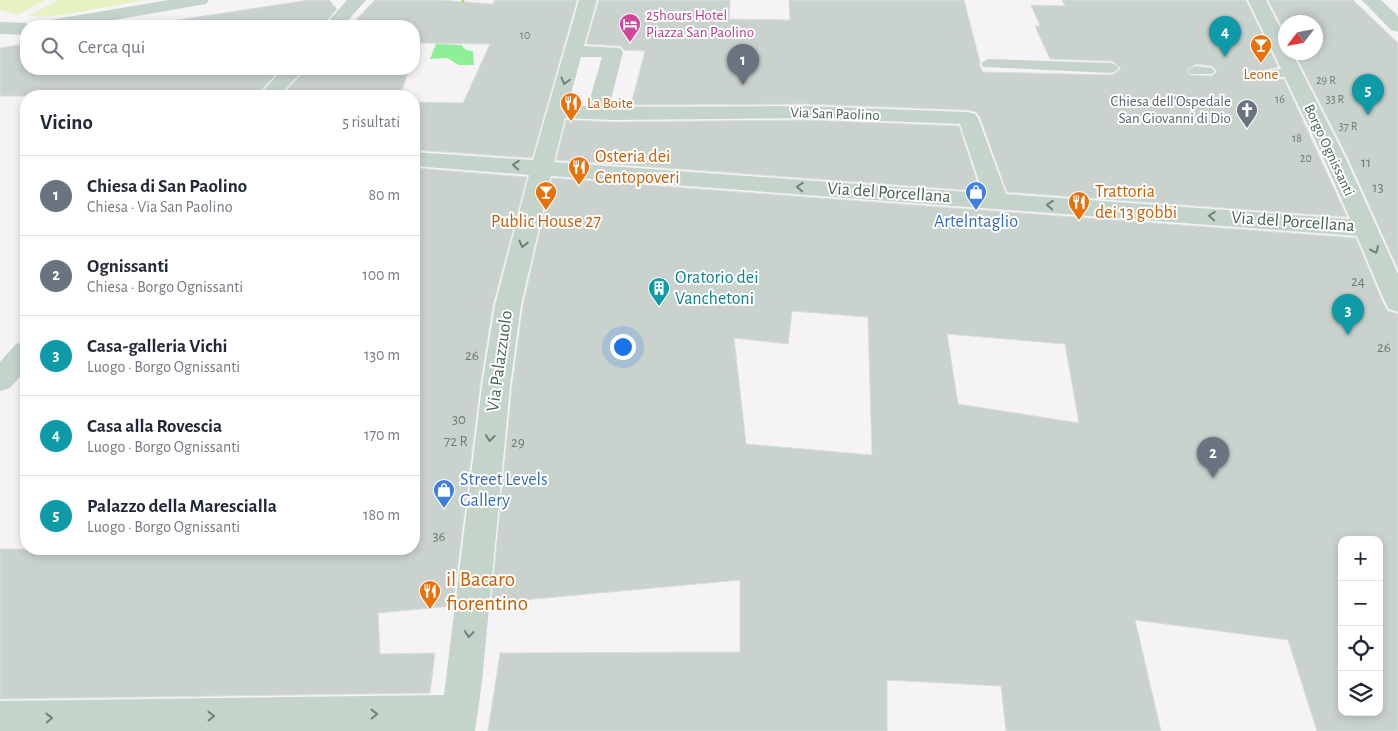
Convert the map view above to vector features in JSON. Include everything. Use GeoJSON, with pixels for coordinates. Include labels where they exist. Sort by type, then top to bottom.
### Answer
{"type":"FeatureCollection","features":[{"type":"Feature","properties":{"kind":"street"},"geometry":{"type":"LineString","coordinates":[[85,20],[200,0]]}},
{"type":"Feature","properties":{"kind":"street"},"geometry":{"type":"LineString","coordinates":[[339,20],[357,0]]}},
{"type":"Feature","properties":{"kind":"street","name":"Via Palazzuolo"},"geometry":{"type":"LineString","coordinates":[[457,722],[496,386],[508,305],[556,111],[588,0]]}},
{"type":"Feature","properties":{"kind":"street","name":"Borgo Ognissanti"},"geometry":{"type":"LineString","coordinates":[[1257,0],[1284,74],[1335,159],[1398,302]]}},
{"type":"Feature","properties":{"kind":"street"},"geometry":{"type":"LineString","coordinates":[[1371,0],[1398,26]]}},
{"type":"Feature","properties":{"kind":"street"},"geometry":{"type":"LineString","coordinates":[[0,28],[20,29]]}},
{"type":"Feature","properties":{"kind":"street"},"geometry":{"type":"LineString","coordinates":[[574,51],[613,52],[606,113]]}},
{"type":"Feature","properties":{"kind":"street"},"geometry":{"type":"LineString","coordinates":[[274,90],[288,75]]}},
{"type":"Feature","properties":{"kind":"street","name":"Via San Paolino"},"geometry":{"type":"LineString","coordinates":[[556,111],[606,113],[796,112],[968,118],[997,201]]}},
{"type":"Feature","properties":{"kind":"street","name":"Via del Porcellana"},"geometry":{"type":"LineString","coordinates":[[420,159],[1365,228]]}},
{"type":"Feature","properties":{"kind":"street"},"geometry":{"type":"LineString","coordinates":[[0,380],[20,358]]}},
{"type":"Feature","properties":{"kind":"street"},"geometry":{"type":"LineString","coordinates":[[0,719],[457,722]]}},
{"type":"Feature","properties":{"kind":"lane"},"geometry":{"type":"LineString","coordinates":[[989,64],[1112,68]]}},
{"type":"Feature","properties":{"kind":"shaded area"},"geometry":{"type":"Polygon","coordinates":[[[0,0],[45,0],[17,15],[0,10],[0,0]]]}},
{"type":"Feature","properties":{"kind":"shaded area"},"geometry":{"type":"Polygon","coordinates":[[[58,0],[144,0],[63,15],[28,16],[58,0]]]}},
{"type":"Feature","properties":{"kind":"shaded area"},"geometry":{"type":"Polygon","coordinates":[[[436,44],[461,45],[466,50],[473,51],[474,65],[459,65],[447,58],[430,59],[436,44]]]}},
{"type":"Feature","properties":{"kind":"building"},"geometry":{"type":"Polygon","coordinates":[[[309,0],[329,0],[337,9],[327,20],[178,20],[309,0]]]}},
{"type":"Feature","properties":{"kind":"building"},"geometry":{"type":"Polygon","coordinates":[[[375,0],[439,0],[493,4],[495,0],[577,0],[532,158],[420,150],[420,102],[463,103],[490,44],[420,43],[420,20],[356,20],[375,0]]]}},
{"type":"Feature","properties":{"kind":"building"},"geometry":{"type":"Polygon","coordinates":[[[599,0],[730,0],[729,19],[790,20],[789,0],[964,0],[979,64],[983,72],[1111,75],[1121,68],[1112,61],[1050,59],[1035,26],[1040,26],[1031,5],[1065,6],[1062,0],[1246,0],[1278,67],[1269,69],[1266,75],[1270,79],[1284,79],[1347,217],[1007,192],[980,117],[976,112],[968,110],[805,104],[631,105],[645,51],[624,50],[620,46],[586,44],[599,0]],[[1196,64],[1187,70],[1190,75],[1212,76],[1217,71],[1212,66],[1196,64]]]}},
{"type":"Feature","properties":{"kind":"building"},"geometry":{"type":"Polygon","coordinates":[[[1268,0],[1353,0],[1398,43],[1398,269],[1348,158],[1298,60],[1323,60],[1323,15],[1278,15],[1278,19],[1268,0]]]}},
{"type":"Feature","properties":{"kind":"building"},"geometry":{"type":"Polygon","coordinates":[[[20,45],[20,75],[275,75],[262,90],[20,90],[20,96],[0,96],[0,48],[20,45]]]}},
{"type":"Feature","properties":{"kind":"building"},"geometry":{"type":"Polygon","coordinates":[[[300,75],[407,75],[402,90],[287,90],[300,75]]]}},
{"type":"Feature","properties":{"kind":"building"},"geometry":{"type":"Polygon","coordinates":[[[566,120],[614,122],[805,120],[959,126],[980,191],[556,160],[566,120]]]}},
{"type":"Feature","properties":{"kind":"building"},"geometry":{"type":"Polygon","coordinates":[[[420,168],[527,177],[493,305],[480,386],[453,606],[378,613],[380,654],[435,653],[430,693],[0,699],[0,549],[20,549],[20,555],[420,555],[420,168]]]}},
{"type":"Feature","properties":{"kind":"building"},"geometry":{"type":"Polygon","coordinates":[[[552,178],[1356,238],[1383,303],[1388,311],[1398,314],[1398,731],[1317,731],[1288,640],[1135,620],[1161,731],[1006,731],[1001,686],[887,680],[887,731],[488,731],[500,653],[740,652],[740,580],[491,603],[512,386],[523,305],[552,178]],[[792,311],[788,344],[734,338],[746,444],[872,455],[868,317],[792,311]],[[947,334],[958,404],[1079,423],[1065,344],[947,334]]]}},
{"type":"Feature","properties":{"kind":"place","name":"25hours Hotel Piazza San Paolino"},"geometry":{"type":"Point","coordinates":[630,43]}},
{"type":"Feature","properties":{"kind":"place","name":"Casa alla Rovescia"},"geometry":{"type":"Point","coordinates":[1225,57]}},
{"type":"Feature","properties":{"kind":"place","name":"Leone"},"geometry":{"type":"Point","coordinates":[1261,64]}},
{"type":"Feature","properties":{"kind":"place","name":"Chiesa di San Paolino"},"geometry":{"type":"Point","coordinates":[743,85]}},
{"type":"Feature","properties":{"kind":"place","name":"Palazzo della Marescialla"},"geometry":{"type":"Point","coordinates":[1368,115]}},
{"type":"Feature","properties":{"kind":"place","name":"La Boite"},"geometry":{"type":"Point","coordinates":[571,122]}},
{"type":"Feature","properties":{"kind":"place","name":"Chiesa dell'Ospedale San Giovanni di Dio"},"geometry":{"type":"Point","coordinates":[1247,129]}},
{"type":"Feature","properties":{"kind":"place","name":"Osteria dei Centopoveri"},"geometry":{"type":"Point","coordinates":[579,186]}},
{"type":"Feature","properties":{"kind":"place","name":"Public House 27"},"geometry":{"type":"Point","coordinates":[546,211]}},
{"type":"Feature","properties":{"kind":"place","name":"Artelntaglio"},"geometry":{"type":"Point","coordinates":[976,211]}},
{"type":"Feature","properties":{"kind":"place","name":"Trattoria dei 13 gobbi"},"geometry":{"type":"Point","coordinates":[1079,221]}},
{"type":"Feature","properties":{"kind":"place","name":"Oratorio dei Vanchetoni"},"geometry":{"type":"Point","coordinates":[659,307]}},
{"type":"Feature","properties":{"kind":"place","name":"Casa-galleria Vichi"},"geometry":{"type":"Point","coordinates":[1348,335]}},
{"type":"Feature","properties":{"kind":"place","name":"Ognissanti"},"geometry":{"type":"Point","coordinates":[1213,478]}},
{"type":"Feature","properties":{"kind":"place","name":"Street Levels Gallery"},"geometry":{"type":"Point","coordinates":[444,509]}},
{"type":"Feature","properties":{"kind":"place","name":"il Bacaro fiorentino"},"geometry":{"type":"Point","coordinates":[430,610]}}]}
